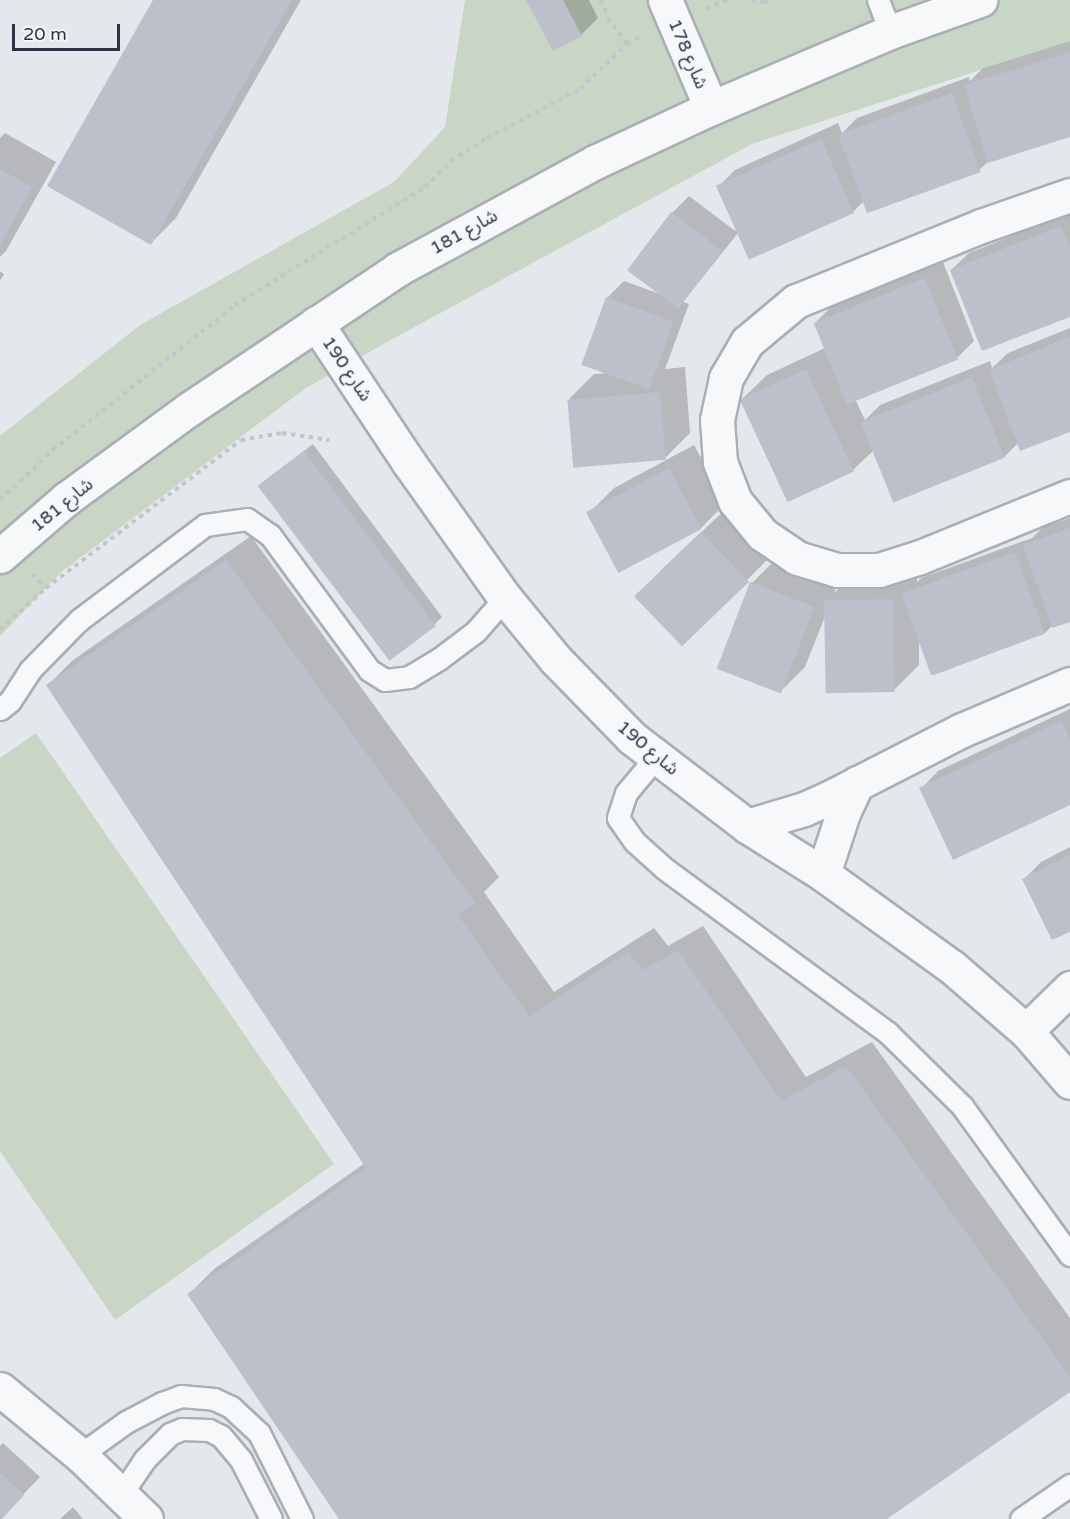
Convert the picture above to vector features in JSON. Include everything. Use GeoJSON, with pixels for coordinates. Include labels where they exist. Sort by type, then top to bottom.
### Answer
{"type":"FeatureCollection","features":[{"type":"Feature","properties":{"kind":"street","name":"شارع 181"},"geometry":{"type":"LineString","coordinates":[[0,556],[66,499],[189,409],[398,269],[595,162],[711,108],[890,32],[980,0]]}},
{"type":"Feature","properties":{"kind":"street","name":"شارع 178"},"geometry":{"type":"LineString","coordinates":[[670,10],[711,108]]}},
{"type":"Feature","properties":{"kind":"street"},"geometry":{"type":"LineString","coordinates":[[1070,195],[981,226],[796,302],[747,342],[726,378],[717,420],[720,462],[735,501],[762,534],[797,558],[837,570],[879,570],[920,557],[1070,496]]}},
{"type":"Feature","properties":{"kind":"street","name":"شارع 190"},"geometry":{"type":"LineString","coordinates":[[316,323],[409,463],[505,598],[556,660],[632,738],[747,826],[823,874],[952,967],[1065,1064]]}},
{"type":"Feature","properties":{"kind":"street"},"geometry":{"type":"LineString","coordinates":[[747,826],[804,809],[962,730],[1070,684]]}},
{"type":"Feature","properties":{"kind":"street"},"geometry":{"type":"LineString","coordinates":[[823,874],[835,833],[857,783]]}},
{"type":"Feature","properties":{"kind":"street"},"geometry":{"type":"LineString","coordinates":[[1026,1031],[1070,988]]}},
{"type":"Feature","properties":{"kind":"street"},"geometry":{"type":"LineString","coordinates":[[0,1389],[80,1455],[122,1493],[146,1519]]}},
{"type":"Feature","properties":{"kind":"lane"},"geometry":{"type":"LineString","coordinates":[[878,0],[890,32]]}},
{"type":"Feature","properties":{"kind":"lane"},"geometry":{"type":"LineString","coordinates":[[0,709],[10,700],[30,670],[79,621],[205,525],[248,519],[270,535],[369,670],[385,680],[409,677],[439,659],[476,631],[505,598]]}},
{"type":"Feature","properties":{"kind":"lane"},"geometry":{"type":"LineString","coordinates":[[656,756],[626,793],[618,818],[635,842],[665,869],[888,1033],[962,1106],[1070,1255]]}},
{"type":"Feature","properties":{"kind":"lane"},"geometry":{"type":"LineString","coordinates":[[80,1455],[126,1422],[162,1403],[181,1396],[214,1399],[246,1418],[259,1432],[302,1519]]}},
{"type":"Feature","properties":{"kind":"lane"},"geometry":{"type":"LineString","coordinates":[[122,1493],[144,1460],[170,1434],[182,1429],[209,1430],[221,1436],[241,1460],[271,1519]]}},
{"type":"Feature","properties":{"kind":"lane"},"geometry":{"type":"LineString","coordinates":[[1021,1519],[1070,1485]]}},
{"type":"Feature","properties":{"kind":"path"},"geometry":{"type":"LineString","coordinates":[[601,0],[608,18],[627,44]]}},
{"type":"Feature","properties":{"kind":"path"},"geometry":{"type":"LineString","coordinates":[[0,500],[53,450],[235,304],[425,187],[451,161],[487,138],[580,89],[627,44],[670,10],[728,0]]}},
{"type":"Feature","properties":{"kind":"path"},"geometry":{"type":"LineString","coordinates":[[751,0],[764,2],[770,0]]}},
{"type":"Feature","properties":{"kind":"path"},"geometry":{"type":"LineString","coordinates":[[0,630],[46,588],[241,440],[282,433],[329,440]]}},
{"type":"Feature","properties":{"kind":"green space"},"geometry":{"type":"Polygon","coordinates":[[[465,0],[1070,0],[1070,41],[752,144],[387,342],[306,388],[60,573],[0,636],[0,436],[140,325],[394,182],[445,127],[465,0]]]}},
{"type":"Feature","properties":{"kind":"green space"},"geometry":{"type":"Polygon","coordinates":[[[36,733],[334,1164],[115,1320],[0,1151],[0,758],[36,733]]]}},
{"type":"Feature","properties":{"kind":"building"},"geometry":{"type":"Polygon","coordinates":[[[153,0],[292,0],[151,245],[47,186],[153,0]]]}},
{"type":"Feature","properties":{"kind":"building"},"geometry":{"type":"Polygon","coordinates":[[[526,0],[563,0],[582,36],[553,51],[526,0]]]}},
{"type":"Feature","properties":{"kind":"building"},"geometry":{"type":"Polygon","coordinates":[[[1070,52],[1070,137],[988,163],[964,85],[1070,52]]]}},
{"type":"Feature","properties":{"kind":"building"},"geometry":{"type":"Polygon","coordinates":[[[952,93],[981,172],[867,213],[838,134],[952,93]]]}},
{"type":"Feature","properties":{"kind":"building"},"geometry":{"type":"Polygon","coordinates":[[[821,139],[854,213],[749,260],[716,186],[821,139]]]}},
{"type":"Feature","properties":{"kind":"building"},"geometry":{"type":"Polygon","coordinates":[[[0,169],[32,187],[0,245],[0,169]]]}},
{"type":"Feature","properties":{"kind":"building"},"geometry":{"type":"Polygon","coordinates":[[[671,212],[722,251],[678,309],[627,270],[671,212]]]}},
{"type":"Feature","properties":{"kind":"building"},"geometry":{"type":"Polygon","coordinates":[[[1061,226],[1070,247],[1070,317],[982,351],[950,270],[1061,226]]]}},
{"type":"Feature","properties":{"kind":"building"},"geometry":{"type":"Polygon","coordinates":[[[925,278],[958,360],[847,405],[814,323],[925,278]]]}},
{"type":"Feature","properties":{"kind":"building"},"geometry":{"type":"Polygon","coordinates":[[[606,297],[674,322],[649,389],[581,365],[606,297]]]}},
{"type":"Feature","properties":{"kind":"building"},"geometry":{"type":"Polygon","coordinates":[[[1070,337],[1070,432],[1020,451],[989,370],[1070,337]]]}},
{"type":"Feature","properties":{"kind":"building"},"geometry":{"type":"Polygon","coordinates":[[[806,369],[854,471],[788,502],[740,400],[806,369]]]}},
{"type":"Feature","properties":{"kind":"building"},"geometry":{"type":"Polygon","coordinates":[[[972,377],[1005,458],[893,503],[861,422],[972,377]]]}},
{"type":"Feature","properties":{"kind":"building"},"geometry":{"type":"Polygon","coordinates":[[[660,392],[666,460],[573,468],[567,400],[660,392]]]}},
{"type":"Feature","properties":{"kind":"building"},"geometry":{"type":"Polygon","coordinates":[[[304,451],[436,626],[389,661],[258,486],[304,451]]]}},
{"type":"Feature","properties":{"kind":"building"},"geometry":{"type":"Polygon","coordinates":[[[669,468],[701,529],[618,573],[586,512],[669,468]]]}},
{"type":"Feature","properties":{"kind":"building"},"geometry":{"type":"Polygon","coordinates":[[[1070,528],[1070,622],[1052,628],[1023,545],[1070,528]]]}},
{"type":"Feature","properties":{"kind":"building"},"geometry":{"type":"Polygon","coordinates":[[[701,532],[749,582],[682,646],[634,597],[701,532]]]}},
{"type":"Feature","properties":{"kind":"building"},"geometry":{"type":"Polygon","coordinates":[[[1015,552],[1045,634],[931,675],[901,593],[1015,552]]]}},
{"type":"Feature","properties":{"kind":"building"},"geometry":{"type":"Polygon","coordinates":[[[226,560],[475,903],[458,915],[529,1016],[628,952],[643,970],[678,950],[781,1101],[846,1066],[1070,1377],[1070,1392],[887,1519],[339,1519],[187,1294],[366,1168],[46,685],[226,560]]]}},
{"type":"Feature","properties":{"kind":"building"},"geometry":{"type":"Polygon","coordinates":[[[750,582],[814,607],[781,694],[717,669],[750,582]]]}},
{"type":"Feature","properties":{"kind":"building"},"geometry":{"type":"Polygon","coordinates":[[[893,599],[895,692],[826,693],[824,600],[893,599]]]}},
{"type":"Feature","properties":{"kind":"building"},"geometry":{"type":"Polygon","coordinates":[[[1061,721],[1070,740],[1070,805],[953,860],[919,788],[1061,721]]]}},
{"type":"Feature","properties":{"kind":"building"},"geometry":{"type":"Polygon","coordinates":[[[1070,855],[1070,932],[1052,940],[1022,879],[1070,855]]]}},
{"type":"Feature","properties":{"kind":"building"},"geometry":{"type":"Polygon","coordinates":[[[0,1473],[24,1495],[2,1519],[0,1519],[0,1473]]]}}]}
